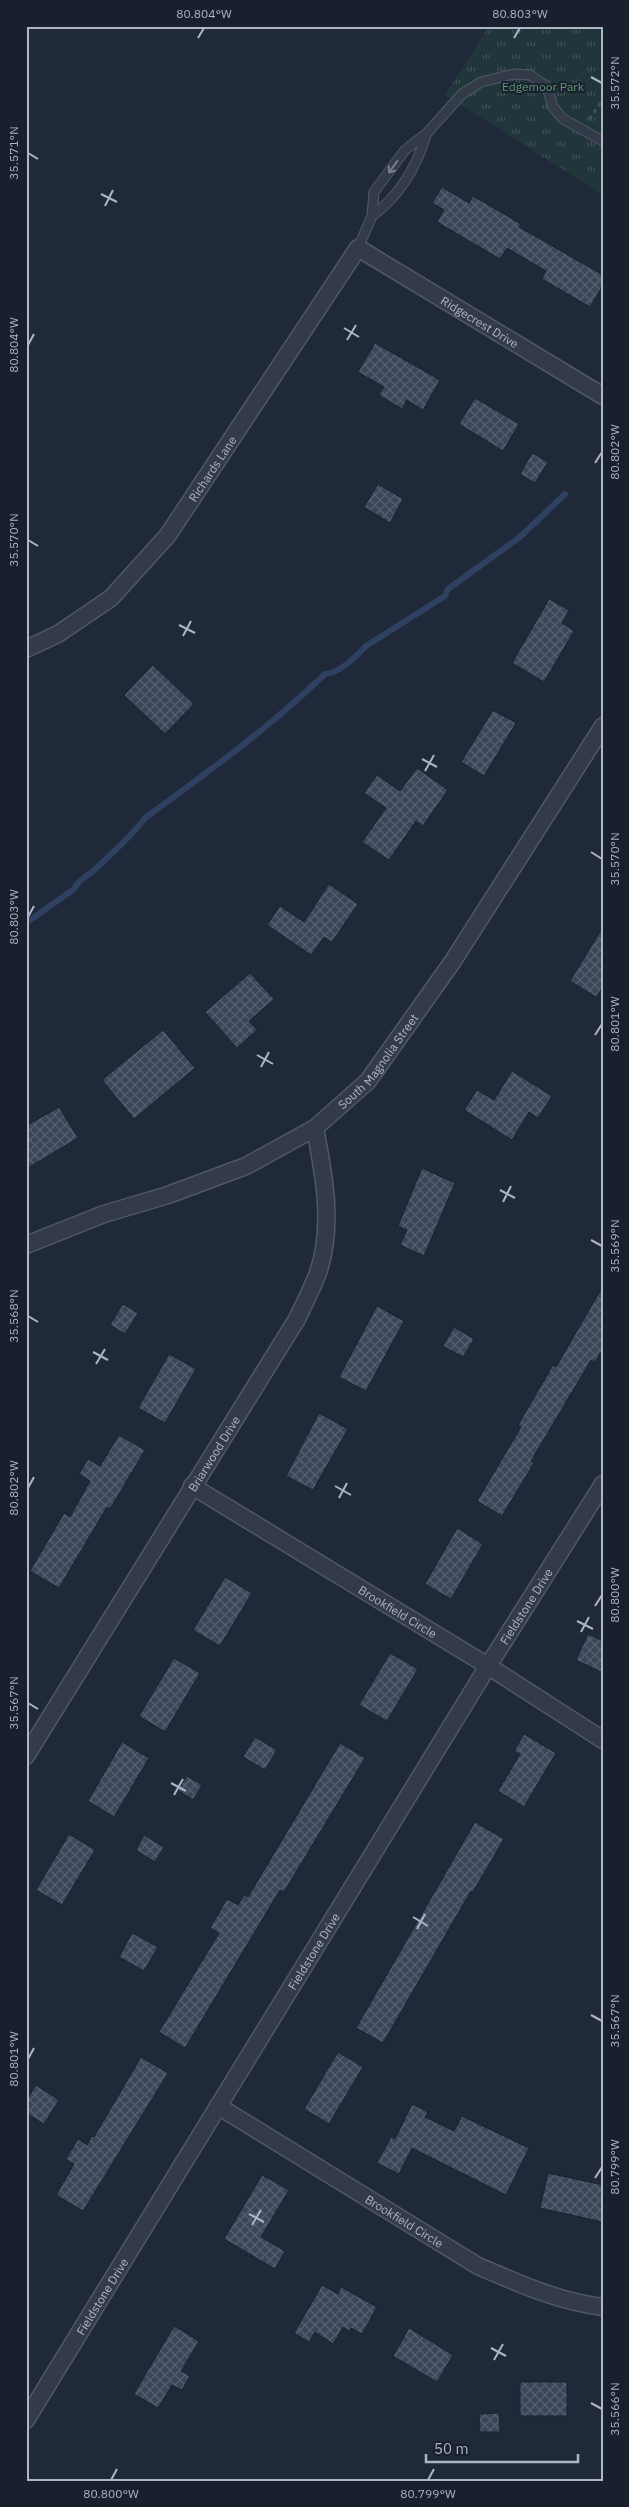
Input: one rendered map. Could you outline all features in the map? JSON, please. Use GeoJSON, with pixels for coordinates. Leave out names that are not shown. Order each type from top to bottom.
{"type":"FeatureCollection","features":[{"type":"Feature","properties":{"kind":"street","name":"Ridgecrest Drive"},"geometry":{"type":"LineString","coordinates":[[358,248],[603,396]]}},
{"type":"Feature","properties":{"kind":"street","name":"Richards Lane"},"geometry":{"type":"LineString","coordinates":[[26,649],[58,634],[111,598],[168,535],[358,248]]}},
{"type":"Feature","properties":{"kind":"street","name":"South Magnolia Street"},"geometry":{"type":"LineString","coordinates":[[26,1245],[104,1214],[168,1195],[246,1166],[315,1128],[368,1081],[394,1047],[453,961],[603,726]]}},
{"type":"Feature","properties":{"kind":"street","name":"Briarwood Drive"},"geometry":{"type":"LineString","coordinates":[[26,1756],[296,1319],[318,1272],[327,1222],[324,1171],[315,1128]]}},
{"type":"Feature","properties":{"kind":"street","name":"Fieldstone Drive"},"geometry":{"type":"LineString","coordinates":[[26,2420],[488,1666],[603,1484]]}},
{"type":"Feature","properties":{"kind":"street","name":"Brookfield Circle"},"geometry":{"type":"LineString","coordinates":[[192,1486],[488,1666],[603,1740]]}},
{"type":"Feature","properties":{"kind":"street","name":"Brookfield Circle"},"geometry":{"type":"LineString","coordinates":[[218,2106],[478,2266],[512,2281],[578,2304],[603,2307]]}},
{"type":"Feature","properties":{"kind":"lane"},"geometry":{"type":"LineString","coordinates":[[358,248],[372,216],[374,192],[405,150],[427,133],[462,94],[481,82],[514,74],[530,75],[547,87],[553,107],[563,119],[603,141]]}},
{"type":"Feature","properties":{"kind":"lane"},"geometry":{"type":"LineString","coordinates":[[372,216],[390,203],[418,162],[427,133]]}},
{"type":"Feature","properties":{"kind":"path"},"geometry":{"type":"LineString","coordinates":[[581,129],[603,100]]}},
{"type":"Feature","properties":{"kind":"green space","name":"Edgemoor Park"},"geometry":{"type":"Polygon","coordinates":[[[489,26],[603,26],[603,195],[445,95],[489,26]]]}},
{"type":"Feature","properties":{"kind":"building"},"geometry":{"type":"Polygon","coordinates":[[[442,187],[469,203],[473,196],[521,224],[519,227],[603,275],[603,285],[590,307],[542,279],[546,271],[507,248],[500,259],[437,222],[444,210],[432,203],[442,187]]]}},
{"type":"Feature","properties":{"kind":"building"},"geometry":{"type":"Polygon","coordinates":[[[375,343],[440,380],[423,410],[407,400],[402,409],[379,395],[384,387],[358,372],[375,343]]]}},
{"type":"Feature","properties":{"kind":"building"},"geometry":{"type":"Polygon","coordinates":[[[475,398],[519,424],[503,451],[459,424],[475,398]]]}},
{"type":"Feature","properties":{"kind":"building"},"geometry":{"type":"Polygon","coordinates":[[[532,453],[548,462],[535,483],[520,474],[532,453]]]}},
{"type":"Feature","properties":{"kind":"building"},"geometry":{"type":"Polygon","coordinates":[[[378,484],[403,499],[390,523],[364,507],[378,484]]]}},
{"type":"Feature","properties":{"kind":"building"},"geometry":{"type":"Polygon","coordinates":[[[549,599],[569,610],[562,623],[574,631],[544,682],[512,663],[549,599]]]}},
{"type":"Feature","properties":{"kind":"building"},"geometry":{"type":"Polygon","coordinates":[[[153,665],[194,704],[165,734],[124,695],[153,665]]]}},
{"type":"Feature","properties":{"kind":"building"},"geometry":{"type":"Polygon","coordinates":[[[493,710],[516,723],[484,776],[461,762],[493,710]]]}},
{"type":"Feature","properties":{"kind":"building"},"geometry":{"type":"Polygon","coordinates":[[[417,768],[448,790],[423,826],[416,821],[389,860],[362,842],[386,808],[364,793],[377,775],[400,791],[417,768]]]}},
{"type":"Feature","properties":{"kind":"building"},"geometry":{"type":"Polygon","coordinates":[[[329,884],[358,904],[332,942],[324,937],[311,955],[267,925],[280,906],[304,922],[329,884]]]}},
{"type":"Feature","properties":{"kind":"building"},"geometry":{"type":"Polygon","coordinates":[[[603,927],[603,987],[596,997],[570,981],[603,927]]]}},
{"type":"Feature","properties":{"kind":"building"},"geometry":{"type":"Polygon","coordinates":[[[250,973],[274,999],[249,1021],[257,1030],[237,1048],[205,1012],[250,973]]]}},
{"type":"Feature","properties":{"kind":"building"},"geometry":{"type":"Polygon","coordinates":[[[163,1030],[195,1068],[134,1119],[102,1080],[163,1030]]]}},
{"type":"Feature","properties":{"kind":"building"},"geometry":{"type":"Polygon","coordinates":[[[512,1071],[552,1096],[538,1118],[529,1112],[512,1140],[464,1110],[477,1090],[494,1100],[512,1071]]]}},
{"type":"Feature","properties":{"kind":"building"},"geometry":{"type":"Polygon","coordinates":[[[59,1107],[78,1138],[26,1169],[26,1126],[59,1107]]]}},
{"type":"Feature","properties":{"kind":"building"},"geometry":{"type":"Polygon","coordinates":[[[422,1168],[455,1183],[424,1256],[400,1245],[407,1230],[398,1226],[422,1168]]]}},
{"type":"Feature","properties":{"kind":"building"},"geometry":{"type":"Polygon","coordinates":[[[603,1286],[603,1349],[595,1362],[591,1360],[531,1461],[534,1463],[502,1516],[477,1501],[521,1427],[518,1425],[553,1365],[556,1367],[603,1286]]]}},
{"type":"Feature","properties":{"kind":"building"},"geometry":{"type":"Polygon","coordinates":[[[123,1304],[138,1313],[125,1334],[110,1325],[123,1304]]]}},
{"type":"Feature","properties":{"kind":"building"},"geometry":{"type":"Polygon","coordinates":[[[377,1306],[404,1321],[366,1391],[339,1377],[377,1306]]]}},
{"type":"Feature","properties":{"kind":"building"},"geometry":{"type":"Polygon","coordinates":[[[454,1327],[474,1339],[463,1357],[443,1346],[454,1327]]]}},
{"type":"Feature","properties":{"kind":"building"},"geometry":{"type":"Polygon","coordinates":[[[169,1354],[196,1369],[165,1423],[138,1408],[169,1354]]]}},
{"type":"Feature","properties":{"kind":"building"},"geometry":{"type":"Polygon","coordinates":[[[319,1413],[348,1429],[313,1490],[286,1476],[319,1413]]]}},
{"type":"Feature","properties":{"kind":"building"},"geometry":{"type":"Polygon","coordinates":[[[119,1435],[145,1450],[110,1509],[107,1507],[59,1588],[30,1571],[64,1513],[70,1517],[90,1481],[79,1474],[88,1459],[100,1466],[119,1435]]]}},
{"type":"Feature","properties":{"kind":"building"},"geometry":{"type":"Polygon","coordinates":[[[457,1528],[483,1544],[451,1599],[425,1584],[457,1528]]]}},
{"type":"Feature","properties":{"kind":"building"},"geometry":{"type":"Polygon","coordinates":[[[225,1577],[252,1593],[220,1646],[193,1630],[225,1577]]]}},
{"type":"Feature","properties":{"kind":"building"},"geometry":{"type":"Polygon","coordinates":[[[588,1634],[603,1641],[603,1673],[576,1660],[588,1634]]]}},
{"type":"Feature","properties":{"kind":"building"},"geometry":{"type":"Polygon","coordinates":[[[390,1653],[418,1669],[387,1721],[359,1705],[390,1653]]]}},
{"type":"Feature","properties":{"kind":"building"},"geometry":{"type":"Polygon","coordinates":[[[174,1658],[200,1673],[165,1732],[139,1716],[174,1658]]]}},
{"type":"Feature","properties":{"kind":"building"},"geometry":{"type":"Polygon","coordinates":[[[524,1734],[556,1753],[524,1807],[498,1791],[520,1754],[514,1751],[524,1734]]]}},
{"type":"Feature","properties":{"kind":"building"},"geometry":{"type":"Polygon","coordinates":[[[255,1737],[277,1750],[265,1770],[243,1757],[255,1737]]]}},
{"type":"Feature","properties":{"kind":"building"},"geometry":{"type":"Polygon","coordinates":[[[122,1742],[149,1758],[114,1817],[88,1801],[122,1742]]]}},
{"type":"Feature","properties":{"kind":"building"},"geometry":{"type":"Polygon","coordinates":[[[340,1743],[365,1758],[284,1892],[280,1890],[185,2048],[159,2032],[219,1933],[210,1928],[227,1899],[238,1905],[244,1895],[248,1897],[340,1743]]]}},
{"type":"Feature","properties":{"kind":"building"},"geometry":{"type":"Polygon","coordinates":[[[187,1776],[202,1785],[193,1800],[178,1790],[187,1776]]]}},
{"type":"Feature","properties":{"kind":"building"},"geometry":{"type":"Polygon","coordinates":[[[475,1822],[504,1839],[473,1892],[471,1891],[383,2043],[356,2028],[475,1822]]]}},
{"type":"Feature","properties":{"kind":"building"},"geometry":{"type":"Polygon","coordinates":[[[69,1834],[95,1850],[62,1905],[36,1890],[69,1834]]]}},
{"type":"Feature","properties":{"kind":"building"},"geometry":{"type":"Polygon","coordinates":[[[144,1835],[164,1847],[155,1862],[136,1850],[144,1835]]]}},
{"type":"Feature","properties":{"kind":"building"},"geometry":{"type":"Polygon","coordinates":[[[132,1933],[158,1947],[144,1971],[119,1957],[132,1933]]]}},
{"type":"Feature","properties":{"kind":"building"},"geometry":{"type":"Polygon","coordinates":[[[338,2052],[363,2067],[329,2124],[304,2109],[338,2052]]]}},
{"type":"Feature","properties":{"kind":"building"},"geometry":{"type":"Polygon","coordinates":[[[141,2057],[168,2073],[83,2211],[56,2195],[74,2164],[66,2159],[78,2139],[87,2145],[92,2136],[94,2137],[141,2057]]]}},
{"type":"Feature","properties":{"kind":"building"},"geometry":{"type":"Polygon","coordinates":[[[36,2085],[59,2100],[44,2124],[26,2113],[26,2101],[36,2085]]]}},
{"type":"Feature","properties":{"kind":"building"},"geometry":{"type":"Polygon","coordinates":[[[412,2104],[428,2112],[425,2117],[454,2131],[462,2116],[529,2148],[506,2195],[412,2148],[399,2174],[377,2163],[391,2137],[395,2139],[412,2104]]]}},
{"type":"Feature","properties":{"kind":"building"},"geometry":{"type":"Polygon","coordinates":[[[548,2173],[603,2185],[603,2222],[540,2208],[548,2173]]]}},
{"type":"Feature","properties":{"kind":"building"},"geometry":{"type":"Polygon","coordinates":[[[262,2175],[289,2190],[261,2237],[285,2251],[275,2269],[224,2239],[262,2175]]]}},
{"type":"Feature","properties":{"kind":"building"},"geometry":{"type":"Polygon","coordinates":[[[322,2285],[338,2294],[341,2287],[377,2307],[362,2334],[351,2328],[349,2331],[343,2327],[333,2344],[315,2332],[309,2342],[294,2333],[322,2285]]]}},
{"type":"Feature","properties":{"kind":"building"},"geometry":{"type":"Polygon","coordinates":[[[174,2326],[199,2341],[181,2371],[190,2376],[182,2390],[172,2385],[158,2408],[134,2394],[174,2326]]]}},
{"type":"Feature","properties":{"kind":"building"},"geometry":{"type":"Polygon","coordinates":[[[409,2328],[453,2355],[437,2382],[393,2356],[409,2328]]]}},
{"type":"Feature","properties":{"kind":"building"},"geometry":{"type":"Polygon","coordinates":[[[520,2382],[567,2382],[567,2416],[520,2416],[520,2382]]]}},
{"type":"Feature","properties":{"kind":"building"},"geometry":{"type":"Polygon","coordinates":[[[499,2413],[500,2432],[480,2432],[479,2414],[499,2413]]]}},
{"type":"Feature","properties":{"kind":"waterway"},"geometry":{"type":"LineString","coordinates":[[26,923],[74,889],[80,881],[127,839],[145,818],[260,731],[325,674],[342,668],[366,646],[445,596],[448,589],[520,537],[565,494]]}}]}
